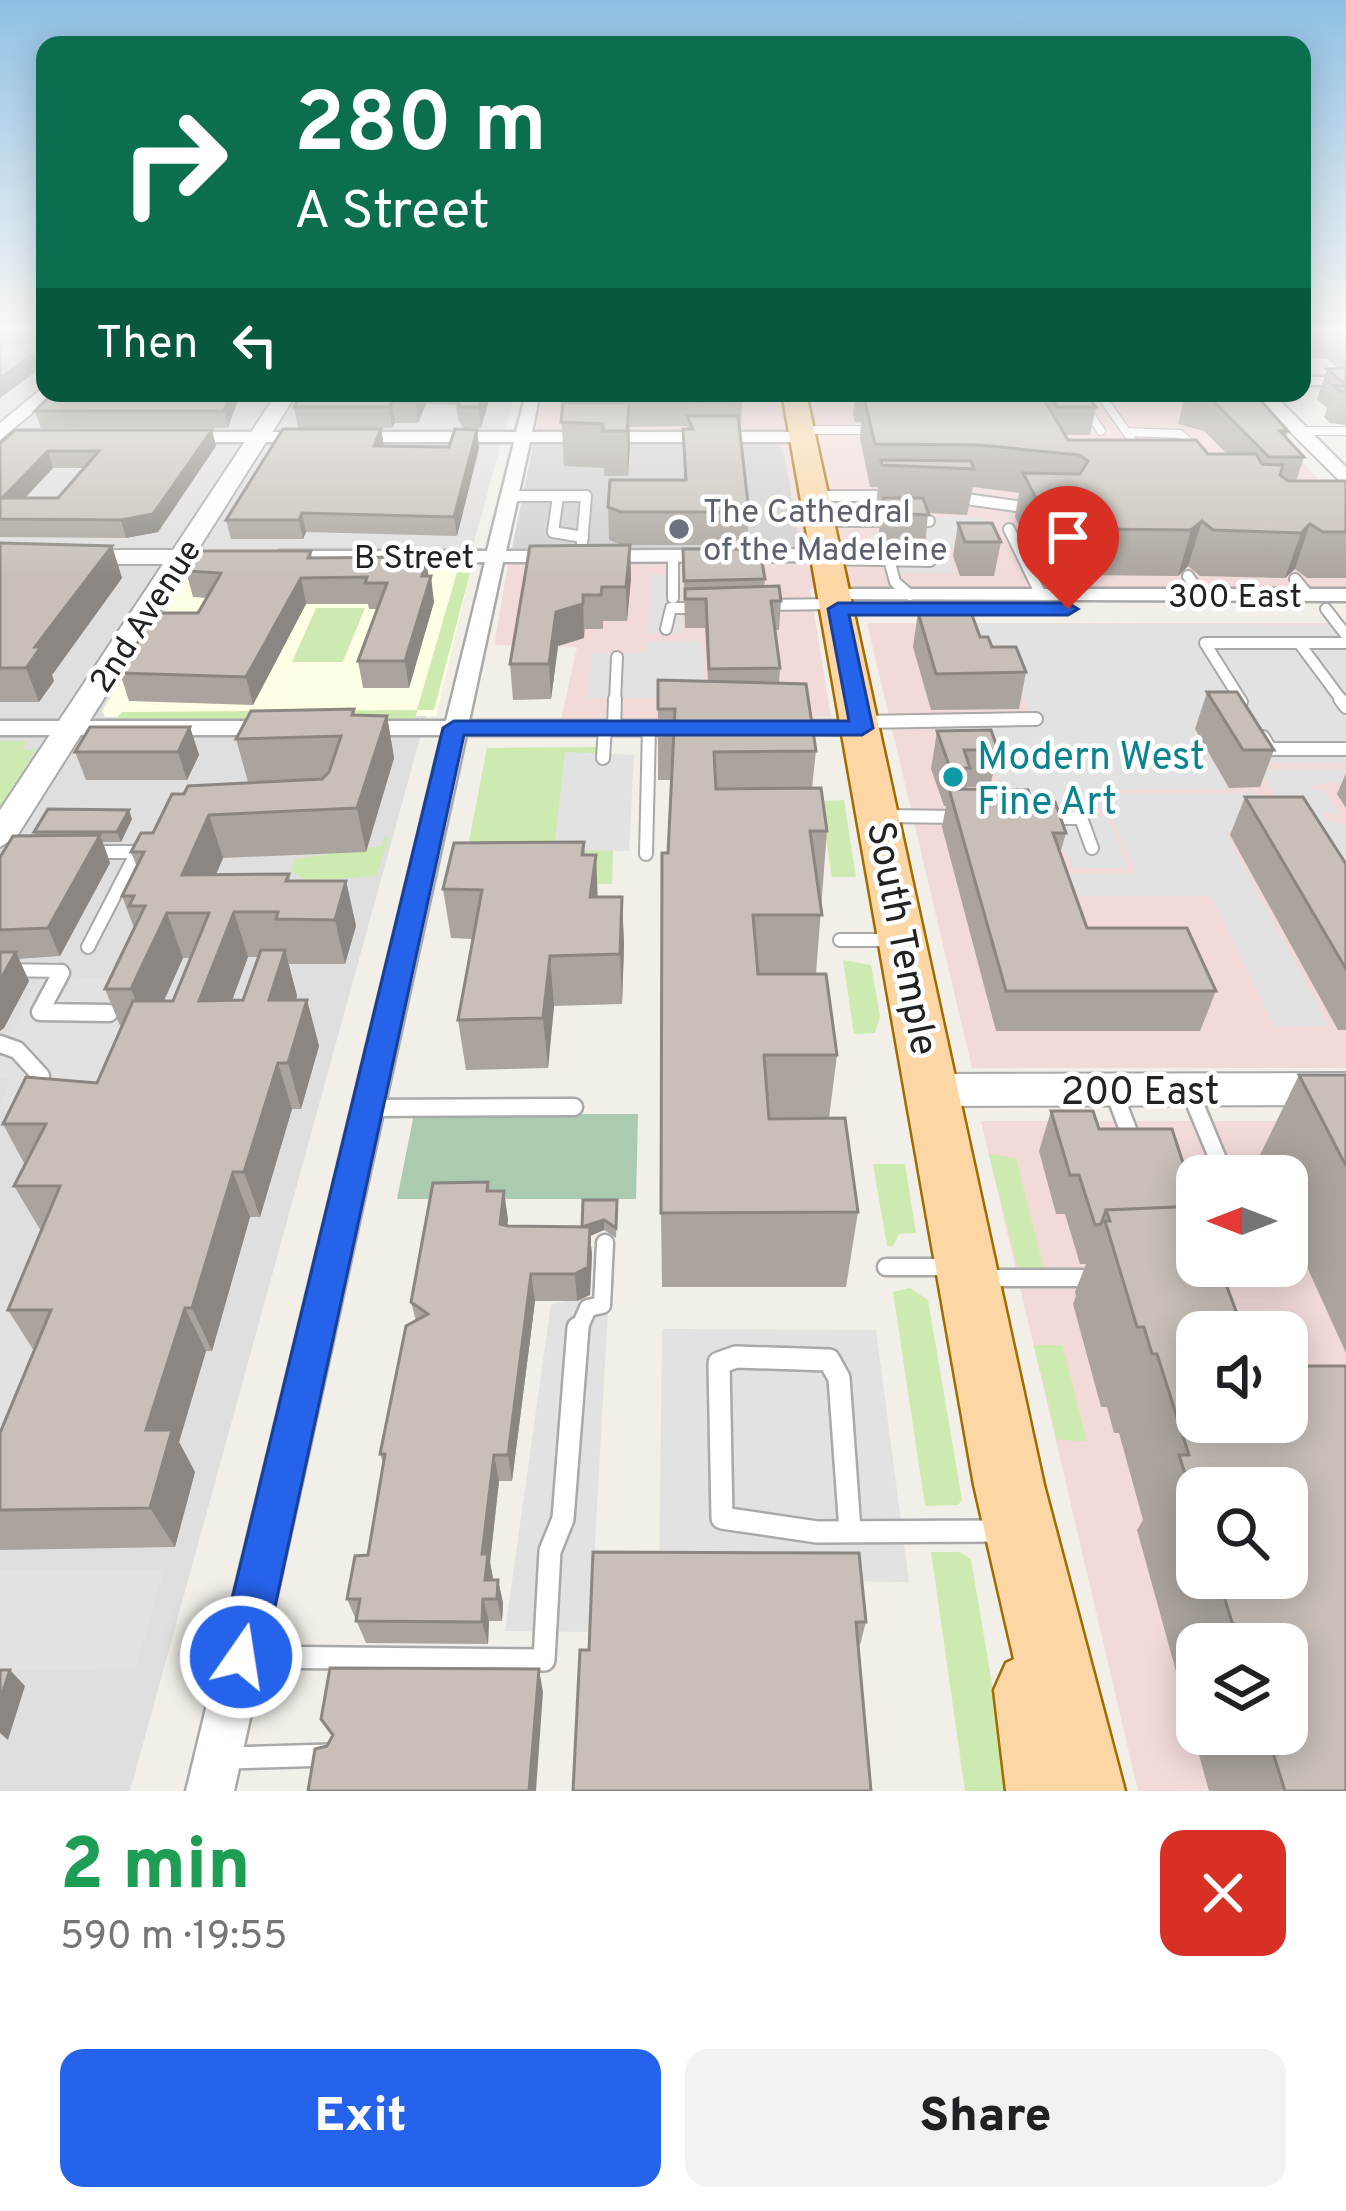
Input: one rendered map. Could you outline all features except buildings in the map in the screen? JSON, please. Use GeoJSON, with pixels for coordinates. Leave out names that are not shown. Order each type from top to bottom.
{"type":"FeatureCollection","features":[{"type":"Feature","properties":{"kind":"main road","name":"South Temple"},"geometry":{"type":"LineString","coordinates":[[798,414],[968,1273],[1010,1508],[1047,1791]]}},
{"type":"Feature","properties":{"kind":"main road","name":"South Temple"},"geometry":{"type":"LineString","coordinates":[[1010,1508],[1084,1791]]}},
{"type":"Feature","properties":{"kind":"street"},"geometry":{"type":"LineString","coordinates":[[0,435],[22,414]]}},
{"type":"Feature","properties":{"kind":"street","name":"2nd Avenue"},"geometry":{"type":"LineString","coordinates":[[1,847],[71,728],[196,557],[274,414]]}},
{"type":"Feature","properties":{"kind":"street"},"geometry":{"type":"LineString","coordinates":[[214,1774],[528,414]]}},
{"type":"Feature","properties":{"kind":"street"},"geometry":{"type":"LineString","coordinates":[[1282,414],[1335,456],[1346,480]]}},
{"type":"Feature","properties":{"kind":"street"},"geometry":{"type":"LineString","coordinates":[[167,437],[802,434]]}},
{"type":"Feature","properties":{"kind":"street"},"geometry":{"type":"LineString","coordinates":[[0,435],[27,437]]}},
{"type":"Feature","properties":{"kind":"street","name":"B Street"},"geometry":{"type":"LineString","coordinates":[[253,557],[494,556],[582,546],[673,555],[828,557]]}},
{"type":"Feature","properties":{"kind":"street"},"geometry":{"type":"LineString","coordinates":[[0,557],[196,557]]}},
{"type":"Feature","properties":{"kind":"street","name":"300 East"},"geometry":{"type":"LineString","coordinates":[[837,603],[910,596],[1319,598]]}},
{"type":"Feature","properties":{"kind":"street","name":"300 East"},"geometry":{"type":"LineString","coordinates":[[837,603],[1346,596]]}},
{"type":"Feature","properties":{"kind":"street"},"geometry":{"type":"LineString","coordinates":[[754,728],[861,725]]}},
{"type":"Feature","properties":{"kind":"street"},"geometry":{"type":"LineString","coordinates":[[0,728],[293,728]]}},
{"type":"Feature","properties":{"kind":"street"},"geometry":{"type":"LineString","coordinates":[[340,728],[712,728]]}},
{"type":"Feature","properties":{"kind":"street","name":"200 East"},"geometry":{"type":"LineString","coordinates":[[934,1090],[1093,1096],[1346,1089]]}},
{"type":"Feature","properties":{"kind":"lane"},"geometry":{"type":"LineString","coordinates":[[1090,414],[1101,431]]}},
{"type":"Feature","properties":{"kind":"lane"},"geometry":{"type":"LineString","coordinates":[[1114,414],[1137,447]]}},
{"type":"Feature","properties":{"kind":"lane"},"geometry":{"type":"LineString","coordinates":[[802,434],[896,430]]}},
{"type":"Feature","properties":{"kind":"lane"},"geometry":{"type":"LineString","coordinates":[[1298,430],[1346,431]]}},
{"type":"Feature","properties":{"kind":"lane"},"geometry":{"type":"LineString","coordinates":[[1127,432],[1169,431],[1189,437],[1207,460],[1200,464]]}},
{"type":"Feature","properties":{"kind":"lane"},"geometry":{"type":"LineString","coordinates":[[1121,447],[1196,447]]}},
{"type":"Feature","properties":{"kind":"lane"},"geometry":{"type":"LineString","coordinates":[[508,496],[558,496],[586,496],[582,546],[553,532],[558,496]]}},
{"type":"Feature","properties":{"kind":"lane"},"geometry":{"type":"LineString","coordinates":[[818,508],[901,496]]}},
{"type":"Feature","properties":{"kind":"lane"},"geometry":{"type":"LineString","coordinates":[[948,497],[978,498],[1006,508],[1052,508]]}},
{"type":"Feature","properties":{"kind":"lane"},"geometry":{"type":"LineString","coordinates":[[818,508],[928,521]]}},
{"type":"Feature","properties":{"kind":"lane"},"geometry":{"type":"LineString","coordinates":[[1010,529],[1041,596]]}},
{"type":"Feature","properties":{"kind":"lane"},"geometry":{"type":"LineString","coordinates":[[673,555],[674,598]]}},
{"type":"Feature","properties":{"kind":"lane"},"geometry":{"type":"LineString","coordinates":[[828,557],[931,561]]}},
{"type":"Feature","properties":{"kind":"lane"},"geometry":{"type":"LineString","coordinates":[[889,559],[895,582],[910,596]]}},
{"type":"Feature","properties":{"kind":"lane"},"geometry":{"type":"LineString","coordinates":[[1068,575],[1079,596]]}},
{"type":"Feature","properties":{"kind":"lane"},"geometry":{"type":"LineString","coordinates":[[1188,576],[1202,596]]}},
{"type":"Feature","properties":{"kind":"lane"},"geometry":{"type":"LineString","coordinates":[[1249,714],[1205,643],[1346,639],[1319,598]]}},
{"type":"Feature","properties":{"kind":"lane"},"geometry":{"type":"LineString","coordinates":[[747,605],[837,603]]}},
{"type":"Feature","properties":{"kind":"lane"},"geometry":{"type":"LineString","coordinates":[[666,629],[671,608],[717,608]]}},
{"type":"Feature","properties":{"kind":"lane"},"geometry":{"type":"LineString","coordinates":[[1299,643],[1341,694],[1346,707]]}},
{"type":"Feature","properties":{"kind":"lane"},"geometry":{"type":"LineString","coordinates":[[603,758],[617,657]]}},
{"type":"Feature","properties":{"kind":"lane"},"geometry":{"type":"LineString","coordinates":[[861,725],[1036,719]]}},
{"type":"Feature","properties":{"kind":"lane"},"geometry":{"type":"LineString","coordinates":[[646,854],[649,728]]}},
{"type":"Feature","properties":{"kind":"lane"},"geometry":{"type":"LineString","coordinates":[[1259,731],[1270,749],[1346,749]]}},
{"type":"Feature","properties":{"kind":"lane"},"geometry":{"type":"LineString","coordinates":[[880,816],[975,817]]}},
{"type":"Feature","properties":{"kind":"lane"},"geometry":{"type":"LineString","coordinates":[[1039,818],[1081,818],[1092,848]]}},
{"type":"Feature","properties":{"kind":"lane"},"geometry":{"type":"LineString","coordinates":[[69,852],[136,852],[88,947]]}},
{"type":"Feature","properties":{"kind":"lane"},"geometry":{"type":"LineString","coordinates":[[840,940],[905,940]]}},
{"type":"Feature","properties":{"kind":"lane"},"geometry":{"type":"LineString","coordinates":[[0,970],[62,971],[40,1012],[109,1013]]}},
{"type":"Feature","properties":{"kind":"lane"},"geometry":{"type":"LineString","coordinates":[[0,1044],[17,1050],[41,1076]]}},
{"type":"Feature","properties":{"kind":"lane"},"geometry":{"type":"LineString","coordinates":[[1189,1090],[1216,1155]]}},
{"type":"Feature","properties":{"kind":"lane"},"geometry":{"type":"LineString","coordinates":[[1093,1096],[1135,1156]]}},
{"type":"Feature","properties":{"kind":"lane"},"geometry":{"type":"LineString","coordinates":[[368,1108],[574,1107]]}},
{"type":"Feature","properties":{"kind":"lane"},"geometry":{"type":"LineString","coordinates":[[241,1657],[544,1660],[550,1551],[563,1519],[579,1319],[588,1308],[602,1305],[605,1243]]}},
{"type":"Feature","properties":{"kind":"lane"},"geometry":{"type":"LineString","coordinates":[[886,1267],[1097,1277]]}},
{"type":"Feature","properties":{"kind":"lane"},"geometry":{"type":"LineString","coordinates":[[850,1529],[839,1378],[829,1360],[736,1357],[719,1363],[722,1518],[743,1527],[850,1529],[1010,1508]]}},
{"type":"Feature","properties":{"kind":"lane"},"geometry":{"type":"LineString","coordinates":[[214,1774],[330,1755]]}},
{"type":"Feature","properties":{"kind":"shaded area"},"geometry":{"type":"Polygon","coordinates":[[[0,414],[509,414],[130,1791],[0,1791],[0,414]]]}},
{"type":"Feature","properties":{"kind":"shaded area"},"geometry":{"type":"Polygon","coordinates":[[[540,414],[1257,414],[1346,509],[1346,591],[810,589],[831,717],[561,720],[577,647],[494,645],[511,548],[518,551],[768,442],[533,444],[540,414]]]}},
{"type":"Feature","properties":{"kind":"shaded area"},"geometry":{"type":"Polygon","coordinates":[[[768,442],[783,448],[800,543],[785,551],[512,548],[533,444],[768,442]]]}},
{"type":"Feature","properties":{"kind":"shaded area"},"geometry":{"type":"Polygon","coordinates":[[[921,517],[985,518],[997,547],[947,547],[954,573],[898,573],[874,566],[870,548],[930,547],[921,517]]]}},
{"type":"Feature","properties":{"kind":"shaded area"},"geometry":{"type":"Polygon","coordinates":[[[208,564],[458,564],[471,569],[436,716],[105,717],[102,711],[190,570],[208,564]]]}},
{"type":"Feature","properties":{"kind":"shaded area"},"geometry":{"type":"Polygon","coordinates":[[[649,575],[681,575],[682,633],[648,633],[649,575]]]}},
{"type":"Feature","properties":{"kind":"shaded area"},"geometry":{"type":"Polygon","coordinates":[[[867,623],[1346,623],[1346,1068],[972,1068],[867,623]]]}},
{"type":"Feature","properties":{"kind":"shaded area"},"geometry":{"type":"Polygon","coordinates":[[[957,623],[1346,625],[1346,763],[1244,763],[1196,730],[1228,789],[1101,790],[1094,778],[1101,793],[1257,793],[1279,831],[1225,832],[1329,1026],[1275,1027],[1211,896],[1051,896],[1044,874],[1136,873],[1109,810],[958,810],[952,789],[1000,789],[994,767],[1090,766],[948,765],[938,726],[1034,726],[1018,681],[957,623]]]}},
{"type":"Feature","properties":{"kind":"shaded area"},"geometry":{"type":"Polygon","coordinates":[[[646,641],[702,641],[705,698],[588,698],[592,653],[645,653],[646,641]]]}},
{"type":"Feature","properties":{"kind":"shaded area"},"geometry":{"type":"Polygon","coordinates":[[[565,752],[634,755],[629,851],[554,850],[565,752]]]}},
{"type":"Feature","properties":{"kind":"shaded area"},"geometry":{"type":"Polygon","coordinates":[[[1261,769],[1346,769],[1346,792],[1334,782],[1306,787],[1324,791],[1339,813],[1324,813],[1326,821],[1346,824],[1346,926],[1261,769]]]}},
{"type":"Feature","properties":{"kind":"shaded area"},"geometry":{"type":"Polygon","coordinates":[[[1016,816],[1107,816],[1129,868],[1073,868],[1066,850],[1053,850],[1016,816]]]}},
{"type":"Feature","properties":{"kind":"shaded area"},"geometry":{"type":"Polygon","coordinates":[[[42,976],[157,980],[94,1114],[0,1110],[9,1078],[0,1077],[0,1049],[42,976]]]}},
{"type":"Feature","properties":{"kind":"shaded area"},"geometry":{"type":"Polygon","coordinates":[[[414,1114],[638,1114],[636,1199],[397,1199],[414,1114]]]}},
{"type":"Feature","properties":{"kind":"shaded area"},"geometry":{"type":"Polygon","coordinates":[[[981,1121],[1346,1121],[1346,1791],[1138,1791],[981,1121]]]}},
{"type":"Feature","properties":{"kind":"shaded area"},"geometry":{"type":"Polygon","coordinates":[[[40,1231],[86,1231],[0,1470],[0,1299],[10,1299],[40,1231]]]}},
{"type":"Feature","properties":{"kind":"shaded area"},"geometry":{"type":"Polygon","coordinates":[[[609,1293],[590,1632],[505,1631],[551,1304],[609,1293]]]}},
{"type":"Feature","properties":{"kind":"shaded area"},"geometry":{"type":"Polygon","coordinates":[[[662,1329],[876,1330],[909,1582],[659,1579],[662,1329]]]}},
{"type":"Feature","properties":{"kind":"shaded area"},"geometry":{"type":"Polygon","coordinates":[[[0,1570],[164,1570],[135,1671],[0,1670],[0,1570]]]}},
{"type":"Feature","properties":{"kind":"green space"},"geometry":{"type":"Polygon","coordinates":[[[457,572],[470,573],[434,710],[418,710],[414,720],[115,720],[122,712],[417,710],[457,572]]]}},
{"type":"Feature","properties":{"kind":"green space"},"geometry":{"type":"Polygon","coordinates":[[[316,608],[365,608],[343,662],[292,662],[316,608]]]}},
{"type":"Feature","properties":{"kind":"green space"},"geometry":{"type":"Polygon","coordinates":[[[0,741],[29,742],[22,746],[26,751],[37,748],[0,807],[0,741]]]}},
{"type":"Feature","properties":{"kind":"green space"},"geometry":{"type":"Polygon","coordinates":[[[598,747],[555,850],[613,850],[612,884],[461,882],[487,748],[598,747]]]}},
{"type":"Feature","properties":{"kind":"green space"},"geometry":{"type":"Polygon","coordinates":[[[844,800],[856,877],[832,877],[820,801],[844,800]]]}},
{"type":"Feature","properties":{"kind":"green space"},"geometry":{"type":"Polygon","coordinates":[[[384,836],[389,838],[376,876],[306,881],[292,871],[295,859],[382,846],[384,836]]]}},
{"type":"Feature","properties":{"kind":"green space"},"geometry":{"type":"Polygon","coordinates":[[[843,960],[871,965],[880,1016],[875,1033],[854,1034],[843,960]]]}},
{"type":"Feature","properties":{"kind":"green space"},"geometry":{"type":"Polygon","coordinates":[[[989,1154],[1016,1158],[1045,1273],[1019,1273],[989,1154]]]}},
{"type":"Feature","properties":{"kind":"green space"},"geometry":{"type":"Polygon","coordinates":[[[873,1164],[905,1164],[916,1233],[899,1234],[893,1246],[887,1246],[873,1164]]]}},
{"type":"Feature","properties":{"kind":"green space"},"geometry":{"type":"Polygon","coordinates":[[[910,1288],[928,1300],[962,1500],[958,1505],[925,1506],[893,1292],[910,1288]]]}},
{"type":"Feature","properties":{"kind":"green space"},"geometry":{"type":"Polygon","coordinates":[[[1034,1345],[1062,1345],[1087,1441],[1057,1440],[1034,1345]]]}},
{"type":"Feature","properties":{"kind":"green space"},"geometry":{"type":"Polygon","coordinates":[[[931,1552],[959,1552],[971,1559],[1010,1791],[965,1791],[931,1552]]]}},
{"type":"Feature","properties":{"kind":"place","name":"The Cathedral of the Madeleine"},"geometry":{"type":"Point","coordinates":[679,529]}},
{"type":"Feature","properties":{"kind":"place","name":"Modern West Fine Art"},"geometry":{"type":"Point","coordinates":[953,777]}},
{"type":"Feature","properties":{"kind":"route"},"geometry":{"type":"LineString","coordinates":[[241,1657],[454,728],[862,728],[838,609],[1068,609]]}}]}
